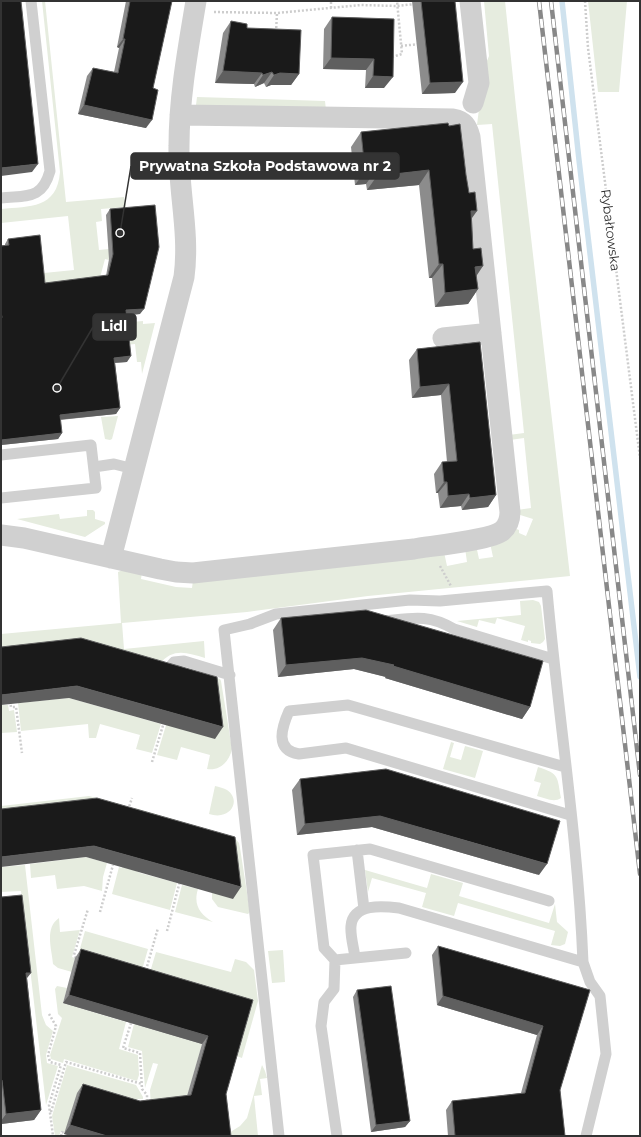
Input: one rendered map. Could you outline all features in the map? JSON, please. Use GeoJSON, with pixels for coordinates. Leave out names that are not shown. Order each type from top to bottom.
{"type":"FeatureCollection","features":[{"type":"Feature","properties":{"kind":"street"},"geometry":{"type":"LineString","coordinates":[[111,558],[184,276],[186,251],[179,148],[180,115],[196,1]]}},
{"type":"Feature","properties":{"kind":"street"},"geometry":{"type":"LineString","coordinates":[[470,1],[479,83],[473,103]]}},
{"type":"Feature","properties":{"kind":"street"},"geometry":{"type":"LineString","coordinates":[[1,535],[24,538],[176,572],[193,573],[414,549],[490,536],[499,533],[506,527],[509,521],[510,512],[470,137],[464,123],[453,119],[180,115]]}},
{"type":"Feature","properties":{"kind":"street"},"geometry":{"type":"LineString","coordinates":[[443,338],[491,333]]}},
{"type":"Feature","properties":{"kind":"lane"},"geometry":{"type":"LineString","coordinates":[[1,198],[31,195],[39,192],[45,187],[50,171],[31,1]]}},
{"type":"Feature","properties":{"kind":"lane"},"geometry":{"type":"LineString","coordinates":[[1,455],[91,444],[96,488],[1,498]]}},
{"type":"Feature","properties":{"kind":"lane"},"geometry":{"type":"LineString","coordinates":[[94,466],[114,464],[134,469]]}},
{"type":"Feature","properties":{"kind":"lane"},"geometry":{"type":"LineString","coordinates":[[279,1136],[224,630],[250,624],[276,614],[410,600],[440,601],[547,591],[553,659],[581,909],[582,962],[590,982],[600,996],[606,1054],[586,1136]]}},
{"type":"Feature","properties":{"kind":"lane"},"geometry":{"type":"LineString","coordinates":[[384,621],[419,617],[432,619],[454,629],[553,659]]}},
{"type":"Feature","properties":{"kind":"lane"},"geometry":{"type":"LineString","coordinates":[[168,669],[174,662],[184,661],[230,675]]}},
{"type":"Feature","properties":{"kind":"lane"},"geometry":{"type":"LineString","coordinates":[[565,767],[348,705],[289,711],[282,732],[282,740],[284,744],[294,753],[299,754],[346,748],[570,815]]}},
{"type":"Feature","properties":{"kind":"lane"},"geometry":{"type":"LineString","coordinates":[[337,1136],[321,1026],[324,1002],[334,989],[335,960],[324,948],[313,855],[370,849],[549,901]]}},
{"type":"Feature","properties":{"kind":"lane"},"geometry":{"type":"LineString","coordinates":[[357,850],[364,909]]}},
{"type":"Feature","properties":{"kind":"lane"},"geometry":{"type":"LineString","coordinates":[[355,958],[351,925],[354,918],[364,909],[386,906],[399,908],[582,962]]}},
{"type":"Feature","properties":{"kind":"lane"},"geometry":{"type":"LineString","coordinates":[[335,960],[406,953]]}},
{"type":"Feature","properties":{"kind":"path"},"geometry":{"type":"LineString","coordinates":[[331,8],[332,1]]}},
{"type":"Feature","properties":{"kind":"path"},"geometry":{"type":"LineString","coordinates":[[389,58],[402,54],[397,1]]}},
{"type":"Feature","properties":{"kind":"path","name":"Rybałtowska"},"geometry":{"type":"LineString","coordinates":[[585,1],[588,48],[640,458]]}},
{"type":"Feature","properties":{"kind":"path"},"geometry":{"type":"LineString","coordinates":[[214,12],[277,13],[361,5],[397,6],[419,4]]}},
{"type":"Feature","properties":{"kind":"path"},"geometry":{"type":"LineString","coordinates":[[276,36],[277,13]]}},
{"type":"Feature","properties":{"kind":"path"},"geometry":{"type":"LineString","coordinates":[[401,46],[419,44]]}},
{"type":"Feature","properties":{"kind":"path"},"geometry":{"type":"LineString","coordinates":[[437,560],[451,586]]}},
{"type":"Feature","properties":{"kind":"path"},"geometry":{"type":"LineString","coordinates":[[10,699],[11,707],[16,707],[22,753]]}},
{"type":"Feature","properties":{"kind":"path"},"geometry":{"type":"LineString","coordinates":[[152,762],[164,719]]}},
{"type":"Feature","properties":{"kind":"path"},"geometry":{"type":"LineString","coordinates":[[128,813],[132,798]]}},
{"type":"Feature","properties":{"kind":"path"},"geometry":{"type":"LineString","coordinates":[[100,912],[114,865]]}},
{"type":"Feature","properties":{"kind":"path"},"geometry":{"type":"LineString","coordinates":[[167,931],[181,879]]}},
{"type":"Feature","properties":{"kind":"path"},"geometry":{"type":"LineString","coordinates":[[76,958],[74,955],[88,909]]}},
{"type":"Feature","properties":{"kind":"path"},"geometry":{"type":"LineString","coordinates":[[146,971],[158,928]]}},
{"type":"Feature","properties":{"kind":"path"},"geometry":{"type":"LineString","coordinates":[[49,1014],[56,1026],[48,1055],[50,1062],[61,1065],[49,1104],[53,1136]]}},
{"type":"Feature","properties":{"kind":"path"},"geometry":{"type":"LineString","coordinates":[[131,1023],[123,1048],[140,1053],[142,1089],[146,1096],[148,1108]]}},
{"type":"Feature","properties":{"kind":"path"},"geometry":{"type":"LineString","coordinates":[[50,1114],[66,1062],[142,1084]]}},
{"type":"Feature","properties":{"kind":"path"},"geometry":{"type":"LineString","coordinates":[[61,1136],[62,1132],[64,1133]]}},
{"type":"Feature","properties":{"kind":"shaded area"},"geometry":{"type":"Polygon","coordinates":[[[42,1],[45,1],[66,202],[124,197],[126,207],[101,209],[102,221],[96,222],[99,250],[109,249],[109,260],[105,259],[87,326],[143,321],[143,324],[155,323],[142,374],[141,362],[137,362],[135,344],[125,345],[50,327],[44,273],[74,270],[68,216],[1,223],[1,209],[32,206],[40,203],[48,199],[54,193],[58,184],[60,172],[42,1]]]}},
{"type":"Feature","properties":{"kind":"shaded area"},"geometry":{"type":"Polygon","coordinates":[[[484,1],[505,1],[570,576],[368,596],[247,612],[122,623],[124,649],[204,641],[205,658],[192,654],[180,653],[164,659],[159,665],[1,658],[1,634],[121,623],[118,572],[125,569],[142,572],[141,579],[176,587],[192,588],[193,580],[444,552],[447,566],[467,562],[465,548],[476,545],[479,559],[493,557],[490,543],[514,528],[519,530],[519,533],[526,536],[533,519],[517,514],[517,510],[531,508],[524,438],[510,440],[509,435],[524,433],[492,124],[477,125],[484,68],[489,56],[484,1]]]}},
{"type":"Feature","properties":{"kind":"shaded area"},"geometry":{"type":"Polygon","coordinates":[[[588,1],[627,1],[619,92],[598,92],[588,1]]]}},
{"type":"Feature","properties":{"kind":"shaded area"},"geometry":{"type":"Polygon","coordinates":[[[197,97],[325,101],[326,110],[198,106],[196,105],[197,97]]]}},
{"type":"Feature","properties":{"kind":"shaded area"},"geometry":{"type":"Polygon","coordinates":[[[118,416],[112,439],[105,439],[101,417],[118,416]]]}},
{"type":"Feature","properties":{"kind":"shaded area"},"geometry":{"type":"Polygon","coordinates":[[[87,510],[93,510],[95,512],[95,519],[105,522],[105,524],[85,537],[17,519],[59,514],[60,519],[87,516],[87,510]]]}},
{"type":"Feature","properties":{"kind":"shaded area"},"geometry":{"type":"Polygon","coordinates":[[[533,600],[539,602],[541,606],[545,639],[540,644],[531,643],[531,641],[528,640],[528,642],[521,640],[525,626],[497,618],[495,624],[479,620],[477,627],[457,621],[521,615],[520,601],[533,600]]]}},
{"type":"Feature","properties":{"kind":"shaded area"},"geometry":{"type":"Polygon","coordinates":[[[183,669],[220,679],[221,681],[232,749],[226,762],[216,769],[207,769],[210,755],[181,747],[177,760],[157,755],[183,669]]]}},
{"type":"Feature","properties":{"kind":"shaded area"},"geometry":{"type":"Polygon","coordinates":[[[69,698],[161,724],[152,753],[136,749],[140,735],[100,724],[96,738],[89,738],[88,724],[21,731],[18,703],[69,698]]]}},
{"type":"Feature","properties":{"kind":"shaded area"},"geometry":{"type":"Polygon","coordinates":[[[1,705],[8,705],[9,711],[14,710],[17,732],[1,733],[1,705]]]}},
{"type":"Feature","properties":{"kind":"shaded area"},"geometry":{"type":"Polygon","coordinates":[[[451,742],[454,743],[450,757],[461,760],[465,746],[483,751],[475,778],[443,769],[451,742]]]}},
{"type":"Feature","properties":{"kind":"shaded area"},"geometry":{"type":"Polygon","coordinates":[[[538,767],[554,774],[558,781],[561,798],[552,800],[537,796],[541,783],[534,781],[538,767]]]}},
{"type":"Feature","properties":{"kind":"shaded area"},"geometry":{"type":"Polygon","coordinates":[[[215,786],[227,790],[233,797],[234,801],[232,808],[225,814],[209,814],[215,786]]]}},
{"type":"Feature","properties":{"kind":"shaded area"},"geometry":{"type":"Polygon","coordinates":[[[89,796],[123,805],[119,818],[1,820],[1,806],[89,796]]]}},
{"type":"Feature","properties":{"kind":"shaded area"},"geometry":{"type":"Polygon","coordinates":[[[135,808],[234,837],[239,843],[250,912],[248,914],[218,907],[212,899],[212,893],[132,822],[135,808]]]}},
{"type":"Feature","properties":{"kind":"shaded area"},"geometry":{"type":"Polygon","coordinates":[[[86,857],[107,863],[103,877],[102,891],[84,886],[57,889],[55,875],[31,878],[30,864],[86,857]]]}},
{"type":"Feature","properties":{"kind":"shaded area"},"geometry":{"type":"Polygon","coordinates":[[[123,864],[140,873],[177,883],[170,910],[112,894],[119,867],[122,868],[123,864]]]}},
{"type":"Feature","properties":{"kind":"shaded area"},"geometry":{"type":"Polygon","coordinates":[[[25,865],[42,1015],[46,1025],[53,1031],[46,1055],[47,1063],[58,1066],[46,1105],[21,891],[1,892],[1,867],[25,865]]]}},
{"type":"Feature","properties":{"kind":"shaded area"},"geometry":{"type":"Polygon","coordinates":[[[365,870],[427,888],[431,874],[463,883],[459,896],[549,923],[555,904],[557,922],[568,932],[565,944],[560,946],[551,945],[555,931],[458,903],[454,916],[422,907],[426,893],[372,878],[368,892],[365,870]]]}},
{"type":"Feature","properties":{"kind":"shaded area"},"geometry":{"type":"Polygon","coordinates":[[[182,885],[198,889],[196,900],[197,904],[204,916],[213,922],[175,912],[182,885]]]}},
{"type":"Feature","properties":{"kind":"shaded area"},"geometry":{"type":"Polygon","coordinates":[[[59,918],[60,932],[80,930],[72,957],[75,958],[72,972],[58,968],[53,964],[50,933],[54,922],[59,918]]]}},
{"type":"Feature","properties":{"kind":"shaded area"},"geometry":{"type":"Polygon","coordinates":[[[85,931],[148,949],[140,977],[77,959],[85,931]]]}},
{"type":"Feature","properties":{"kind":"shaded area"},"geometry":{"type":"Polygon","coordinates":[[[283,950],[285,982],[272,983],[268,951],[283,950]]]}},
{"type":"Feature","properties":{"kind":"shaded area"},"geometry":{"type":"Polygon","coordinates":[[[156,952],[231,972],[235,959],[246,962],[254,970],[258,1001],[242,1058],[234,1055],[148,979],[156,952]]]}},
{"type":"Feature","properties":{"kind":"shaded area"},"geometry":{"type":"Polygon","coordinates":[[[57,986],[67,988],[63,1003],[126,1022],[119,1049],[138,1055],[139,1075],[137,1081],[64,1059],[63,1063],[51,1059],[50,1055],[62,1018],[58,1014],[55,989],[57,986]]]}},
{"type":"Feature","properties":{"kind":"shaded area"},"geometry":{"type":"Polygon","coordinates":[[[134,1024],[202,1044],[185,1104],[151,1107],[150,1090],[158,1064],[153,1063],[145,1088],[142,1051],[128,1047],[134,1024]]]}},
{"type":"Feature","properties":{"kind":"shaded area"},"geometry":{"type":"Polygon","coordinates":[[[67,1065],[136,1085],[143,1097],[143,1099],[137,1099],[139,1109],[64,1132],[61,1131],[59,1136],[55,1136],[52,1116],[67,1065]]]}},
{"type":"Feature","properties":{"kind":"shaded area"},"geometry":{"type":"Polygon","coordinates":[[[262,1065],[267,1078],[260,1079],[262,1095],[254,1096],[258,1136],[224,1136],[240,1126],[247,1118],[262,1065]]]}},
{"type":"Feature","properties":{"kind":"building"},"geometry":{"type":"Polygon","coordinates":[[[1,1],[21,1],[38,164],[1,168],[1,1]]]}},
{"type":"Feature","properties":{"kind":"building"},"geometry":{"type":"Polygon","coordinates":[[[130,1],[172,1],[153,88],[158,90],[152,120],[84,105],[93,68],[118,73],[125,39],[123,39],[130,1]]]}},
{"type":"Feature","properties":{"kind":"building"},"geometry":{"type":"Polygon","coordinates":[[[421,1],[455,1],[463,82],[430,83],[421,1]]]}},
{"type":"Feature","properties":{"kind":"building"},"geometry":{"type":"Polygon","coordinates":[[[332,17],[394,19],[393,77],[373,76],[374,59],[331,58],[332,17]]]}},
{"type":"Feature","properties":{"kind":"building"},"geometry":{"type":"Polygon","coordinates":[[[231,21],[247,24],[247,28],[301,30],[299,74],[280,73],[274,75],[272,72],[263,75],[262,73],[223,71],[231,21]]]}},
{"type":"Feature","properties":{"kind":"building"},"geometry":{"type":"Polygon","coordinates":[[[448,123],[449,126],[460,124],[469,193],[475,192],[477,211],[471,211],[473,249],[481,248],[483,266],[475,267],[478,289],[445,293],[443,264],[439,264],[429,170],[377,176],[376,170],[365,171],[361,132],[448,123]]]}},
{"type":"Feature","properties":{"kind":"building"},"geometry":{"type":"Polygon","coordinates":[[[155,205],[159,247],[144,309],[126,310],[131,356],[114,358],[120,408],[60,415],[62,433],[1,440],[1,246],[9,245],[8,239],[40,235],[45,283],[108,275],[113,254],[110,209],[155,205]]]}},
{"type":"Feature","properties":{"kind":"building"},"geometry":{"type":"Polygon","coordinates":[[[480,342],[496,495],[470,498],[469,494],[448,496],[447,482],[444,482],[442,462],[457,461],[449,384],[420,387],[417,349],[480,342]]]}},
{"type":"Feature","properties":{"kind":"building"},"geometry":{"type":"Polygon","coordinates":[[[366,610],[543,661],[530,707],[393,666],[394,665],[362,658],[286,665],[281,618],[366,610]]]}},
{"type":"Feature","properties":{"kind":"building"},"geometry":{"type":"Polygon","coordinates":[[[81,638],[217,677],[223,727],[77,686],[1,695],[1,647],[81,638]]]}},
{"type":"Feature","properties":{"kind":"building"},"geometry":{"type":"Polygon","coordinates":[[[386,769],[560,821],[547,864],[380,816],[305,824],[300,779],[386,769]]]}},
{"type":"Feature","properties":{"kind":"building"},"geometry":{"type":"Polygon","coordinates":[[[97,798],[235,837],[241,887],[94,846],[1,857],[1,809],[97,798]]]}},
{"type":"Feature","properties":{"kind":"building"},"geometry":{"type":"Polygon","coordinates":[[[22,895],[31,973],[26,973],[41,1110],[6,1114],[1,1080],[1,897],[22,895]]]}},
{"type":"Feature","properties":{"kind":"building"},"geometry":{"type":"Polygon","coordinates":[[[438,946],[590,990],[560,1090],[565,1136],[455,1136],[452,1101],[525,1093],[543,1026],[443,996],[438,946]]]}},
{"type":"Feature","properties":{"kind":"building"},"geometry":{"type":"Polygon","coordinates":[[[81,949],[253,1000],[226,1094],[231,1136],[107,1136],[70,1125],[83,1084],[140,1101],[191,1095],[208,1036],[69,995],[81,949]]]}},
{"type":"Feature","properties":{"kind":"building"},"geometry":{"type":"Polygon","coordinates":[[[391,986],[410,1121],[376,1125],[357,990],[391,986]]]}},
{"type":"Feature","properties":{"kind":"waterway"},"geometry":{"type":"LineString","coordinates":[[562,1],[579,160],[640,677]]}},
{"type":"Feature","properties":{"kind":"railway"},"geometry":{"type":"LineString","coordinates":[[539,1],[640,874]]}},
{"type":"Feature","properties":{"kind":"railway"},"geometry":{"type":"LineString","coordinates":[[551,1],[640,775]]}},
{"type":"Feature","properties":{"kind":"place","name":"Prywatna Szkoła Podstawowa nr 2"},"geometry":{"type":"Point","coordinates":[120,233]}},
{"type":"Feature","properties":{"kind":"place","name":"Lidl"},"geometry":{"type":"Point","coordinates":[57,388]}}]}
